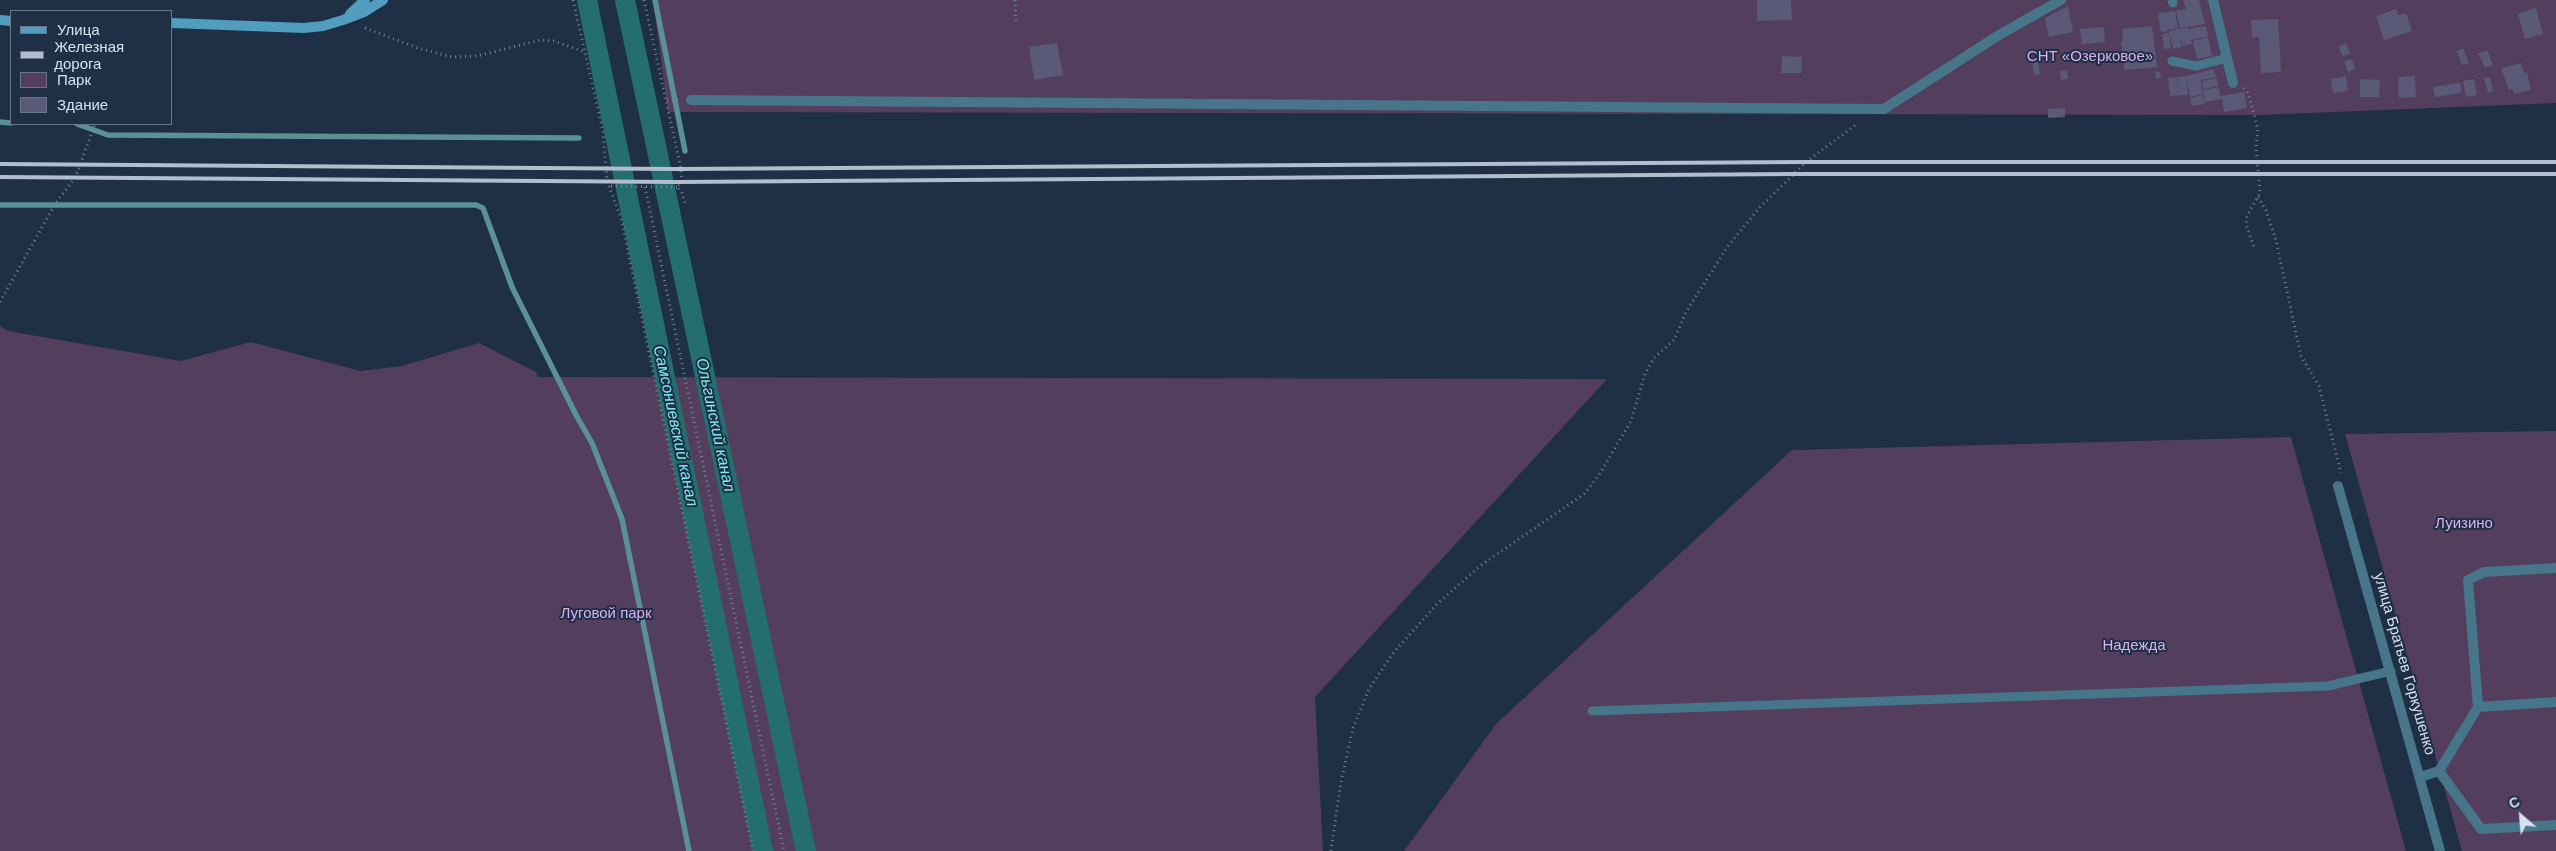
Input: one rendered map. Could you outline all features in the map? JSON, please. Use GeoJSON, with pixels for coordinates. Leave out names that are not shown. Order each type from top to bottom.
{"type":"FeatureCollection","features":[{"type":"Feature","properties":{"kind":"street"},"geometry":{"type":"LineString","coordinates":[[343,20],[365,0]]}},
{"type":"Feature","properties":{"kind":"street"},"geometry":{"type":"LineString","coordinates":[[172,23],[304,28],[343,20],[364,12],[383,0]]}},
{"type":"Feature","properties":{"kind":"street"},"geometry":{"type":"LineString","coordinates":[[691,100],[1884,109],[1999,35],[2061,0]]}},
{"type":"Feature","properties":{"kind":"street"},"geometry":{"type":"LineString","coordinates":[[2213,0],[2233,83]]}},
{"type":"Feature","properties":{"kind":"street","name":"улица Братьев Горкушенко"},"geometry":{"type":"LineString","coordinates":[[2338,486],[2392,672],[2440,851]]}},
{"type":"Feature","properties":{"kind":"street"},"geometry":{"type":"LineString","coordinates":[[2420,777],[2439,771],[2478,707],[2468,580],[2484,572],[2556,568]]}},
{"type":"Feature","properties":{"kind":"street"},"geometry":{"type":"LineString","coordinates":[[2478,707],[2556,702]]}},
{"type":"Feature","properties":{"kind":"street"},"geometry":{"type":"LineString","coordinates":[[2439,771],[2481,829],[2556,825]]}},
{"type":"Feature","properties":{"kind":"lane"},"geometry":{"type":"LineString","coordinates":[[2172,61],[2196,66],[2227,58]]}},
{"type":"Feature","properties":{"kind":"lane"},"geometry":{"type":"LineString","coordinates":[[1592,711],[2328,686],[2392,672]]}},
{"type":"Feature","properties":{"kind":"path"},"geometry":{"type":"LineString","coordinates":[[573,0],[602,132],[607,181],[623,227],[753,851]]}},
{"type":"Feature","properties":{"kind":"path"},"geometry":{"type":"LineString","coordinates":[[611,186],[677,187],[682,182],[667,100],[644,0]]}},
{"type":"Feature","properties":{"kind":"path"},"geometry":{"type":"LineString","coordinates":[[1015,0],[1016,24]]}},
{"type":"Feature","properties":{"kind":"path"},"geometry":{"type":"LineString","coordinates":[[343,20],[418,48],[452,57],[477,56],[541,40],[554,41],[585,52]]}},
{"type":"Feature","properties":{"kind":"path"},"geometry":{"type":"LineString","coordinates":[[2233,83],[2241,84],[2248,93],[2258,129],[2256,146],[2258,197],[2266,210],[2276,240],[2301,356],[2319,386],[2341,474],[2338,486]]}},
{"type":"Feature","properties":{"kind":"path"},"geometry":{"type":"LineString","coordinates":[[667,100],[677,100]]}},
{"type":"Feature","properties":{"kind":"path"},"geometry":{"type":"LineString","coordinates":[[1331,851],[1341,782],[1353,728],[1369,689],[1394,652],[1437,604],[1480,566],[1584,494],[1599,475],[1632,421],[1645,374],[1654,358],[1674,340],[1686,312],[1728,246],[1760,207],[1806,162],[1856,124],[1884,109]]}},
{"type":"Feature","properties":{"kind":"path"},"geometry":{"type":"LineString","coordinates":[[0,302],[55,204],[75,178],[95,125]]}},
{"type":"Feature","properties":{"kind":"path"},"geometry":{"type":"LineString","coordinates":[[645,187],[784,851]]}},
{"type":"Feature","properties":{"kind":"path"},"geometry":{"type":"LineString","coordinates":[[677,187],[682,193],[685,204]]}},
{"type":"Feature","properties":{"kind":"path"},"geometry":{"type":"LineString","coordinates":[[2255,250],[2246,225],[2247,216],[2258,197]]}},
{"type":"Feature","properties":{"kind":"green space","name":"СНТ «Озерковое»"},"geometry":{"type":"Polygon","coordinates":[[[653,0],[2556,0],[2556,103],[2260,115],[668,112],[653,0]]]}},
{"type":"Feature","properties":{"kind":"green space","name":"Луговой парк"},"geometry":{"type":"Polygon","coordinates":[[[0,326],[8,331],[181,361],[251,342],[360,371],[402,366],[479,343],[536,372],[538,377],[1607,379],[1315,697],[1323,851],[0,851],[0,326]]]}},
{"type":"Feature","properties":{"kind":"green space","name":"Луизино"},"geometry":{"type":"Polygon","coordinates":[[[2556,431],[2556,851],[2462,851],[2345,434],[2556,431]]]}},
{"type":"Feature","properties":{"kind":"green space","name":"Надежда"},"geometry":{"type":"Polygon","coordinates":[[[2291,437],[2406,851],[1404,851],[1496,724],[1792,450],[2291,437]]]}},
{"type":"Feature","properties":{"kind":"building"},"geometry":{"type":"Polygon","coordinates":[[[1757,0],[1791,0],[1792,20],[1757,21],[1757,0]]]}},
{"type":"Feature","properties":{"kind":"building"},"geometry":{"type":"Polygon","coordinates":[[[2183,0],[2199,0],[2205,24],[2180,28],[2176,11],[2186,9],[2183,0]]]}},
{"type":"Feature","properties":{"kind":"building"},"geometry":{"type":"Polygon","coordinates":[[[2068,6],[2073,32],[2049,37],[2045,18],[2068,6]]]}},
{"type":"Feature","properties":{"kind":"building"},"geometry":{"type":"Polygon","coordinates":[[[2536,8],[2543,34],[2525,39],[2518,14],[2536,8]]]}},
{"type":"Feature","properties":{"kind":"building"},"geometry":{"type":"Polygon","coordinates":[[[2396,9],[2398,15],[2406,13],[2412,31],[2384,40],[2376,16],[2396,9]]]}},
{"type":"Feature","properties":{"kind":"building"},"geometry":{"type":"Polygon","coordinates":[[[2175,11],[2178,28],[2169,30],[2168,28],[2168,31],[2161,32],[2158,13],[2175,11]]]}},
{"type":"Feature","properties":{"kind":"building"},"geometry":{"type":"Polygon","coordinates":[[[2278,19],[2281,72],[2261,73],[2259,37],[2252,37],[2251,20],[2278,19]]]}},
{"type":"Feature","properties":{"kind":"building"},"geometry":{"type":"Polygon","coordinates":[[[2152,26],[2157,67],[2124,69],[2121,42],[2123,41],[2122,29],[2152,26]]]}},
{"type":"Feature","properties":{"kind":"building"},"geometry":{"type":"Polygon","coordinates":[[[2206,26],[2208,36],[2191,40],[2192,44],[2183,46],[2180,35],[2182,47],[2173,49],[2169,31],[2188,27],[2190,36],[2189,29],[2206,26]]]}},
{"type":"Feature","properties":{"kind":"building"},"geometry":{"type":"Polygon","coordinates":[[[2104,27],[2105,42],[2082,44],[2080,29],[2104,27]]]}},
{"type":"Feature","properties":{"kind":"building"},"geometry":{"type":"Polygon","coordinates":[[[2169,33],[2171,48],[2164,49],[2162,34],[2169,33]]]}},
{"type":"Feature","properties":{"kind":"building"},"geometry":{"type":"Polygon","coordinates":[[[2208,37],[2212,56],[2197,59],[2193,41],[2208,37]]]}},
{"type":"Feature","properties":{"kind":"building"},"geometry":{"type":"Polygon","coordinates":[[[1057,43],[1063,75],[1034,80],[1029,47],[1057,43]]]}},
{"type":"Feature","properties":{"kind":"building"},"geometry":{"type":"Polygon","coordinates":[[[2346,43],[2350,54],[2342,56],[2339,46],[2346,43]]]}},
{"type":"Feature","properties":{"kind":"building"},"geometry":{"type":"Polygon","coordinates":[[[2463,48],[2469,63],[2462,65],[2457,51],[2463,48]]]}},
{"type":"Feature","properties":{"kind":"building"},"geometry":{"type":"Polygon","coordinates":[[[2487,50],[2493,65],[2485,68],[2478,53],[2487,50]]]}},
{"type":"Feature","properties":{"kind":"building"},"geometry":{"type":"Polygon","coordinates":[[[1782,56],[1802,57],[1801,73],[1781,73],[1782,56]]]}},
{"type":"Feature","properties":{"kind":"building"},"geometry":{"type":"Polygon","coordinates":[[[2352,59],[2355,69],[2348,72],[2344,61],[2352,59]]]}},
{"type":"Feature","properties":{"kind":"building"},"geometry":{"type":"Polygon","coordinates":[[[2038,61],[2040,74],[2034,75],[2032,62],[2038,61]]]}},
{"type":"Feature","properties":{"kind":"building"},"geometry":{"type":"Polygon","coordinates":[[[2521,63],[2524,73],[2527,72],[2531,90],[2514,94],[2512,89],[2509,90],[2501,68],[2521,63]]]}},
{"type":"Feature","properties":{"kind":"building"},"geometry":{"type":"Polygon","coordinates":[[[2214,69],[2216,77],[2201,80],[2200,76],[2203,94],[2190,97],[2186,76],[2214,69]]]}},
{"type":"Feature","properties":{"kind":"building"},"geometry":{"type":"Polygon","coordinates":[[[2067,70],[2068,79],[2061,80],[2060,71],[2067,70]]]}},
{"type":"Feature","properties":{"kind":"building"},"geometry":{"type":"Polygon","coordinates":[[[2155,72],[2160,72],[2161,78],[2156,79],[2155,72]]]}},
{"type":"Feature","properties":{"kind":"building"},"geometry":{"type":"Polygon","coordinates":[[[2186,76],[2188,95],[2170,96],[2168,78],[2177,77],[2178,90],[2178,77],[2186,76]]]}},
{"type":"Feature","properties":{"kind":"building"},"geometry":{"type":"Polygon","coordinates":[[[2346,76],[2348,91],[2333,93],[2331,79],[2346,76]]]}},
{"type":"Feature","properties":{"kind":"building"},"geometry":{"type":"Polygon","coordinates":[[[2415,76],[2416,97],[2399,98],[2398,77],[2415,76]]]}},
{"type":"Feature","properties":{"kind":"building"},"geometry":{"type":"Polygon","coordinates":[[[2490,77],[2493,91],[2488,92],[2484,78],[2490,77]]]}},
{"type":"Feature","properties":{"kind":"building"},"geometry":{"type":"Polygon","coordinates":[[[2217,78],[2218,86],[2203,89],[2202,81],[2217,78]]]}},
{"type":"Feature","properties":{"kind":"building"},"geometry":{"type":"Polygon","coordinates":[[[2360,79],[2380,80],[2379,97],[2360,97],[2360,79]]]}},
{"type":"Feature","properties":{"kind":"building"},"geometry":{"type":"Polygon","coordinates":[[[2474,79],[2477,95],[2466,97],[2463,81],[2474,79]]]}},
{"type":"Feature","properties":{"kind":"building"},"geometry":{"type":"Polygon","coordinates":[[[2460,83],[2462,93],[2435,97],[2433,87],[2460,83]]]}},
{"type":"Feature","properties":{"kind":"building"},"geometry":{"type":"Polygon","coordinates":[[[2219,87],[2220,96],[2244,92],[2247,108],[2224,112],[2222,99],[2205,102],[2203,90],[2219,87]]]}},
{"type":"Feature","properties":{"kind":"building"},"geometry":{"type":"Polygon","coordinates":[[[2203,95],[2205,104],[2192,106],[2190,98],[2203,95]]]}},
{"type":"Feature","properties":{"kind":"building"},"geometry":{"type":"Polygon","coordinates":[[[2065,108],[2065,117],[2048,118],[2048,109],[2065,108]]]}},
{"type":"Feature","properties":{"kind":"waterway","name":"Самсониевский канал"},"geometry":{"type":"LineString","coordinates":[[587,0],[763,851]]}},
{"type":"Feature","properties":{"kind":"waterway","name":"Ольгинский канал"},"geometry":{"type":"LineString","coordinates":[[625,0],[806,851]]}},
{"type":"Feature","properties":{"kind":"waterway"},"geometry":{"type":"LineString","coordinates":[[655,0],[685,151]]}},
{"type":"Feature","properties":{"kind":"waterway"},"geometry":{"type":"LineString","coordinates":[[0,122],[10,123]]}},
{"type":"Feature","properties":{"kind":"waterway"},"geometry":{"type":"LineString","coordinates":[[80,125],[108,135],[579,138]]}},
{"type":"Feature","properties":{"kind":"waterway"},"geometry":{"type":"LineString","coordinates":[[0,205],[476,205],[483,208],[512,287],[592,443],[622,519],[689,851]]}},
{"type":"Feature","properties":{"kind":"railway"},"geometry":{"type":"LineString","coordinates":[[0,164],[675,169],[1806,162],[2556,162]]}},
{"type":"Feature","properties":{"kind":"railway"},"geometry":{"type":"LineString","coordinates":[[0,177],[676,182],[1794,174],[2556,174]]}}]}
